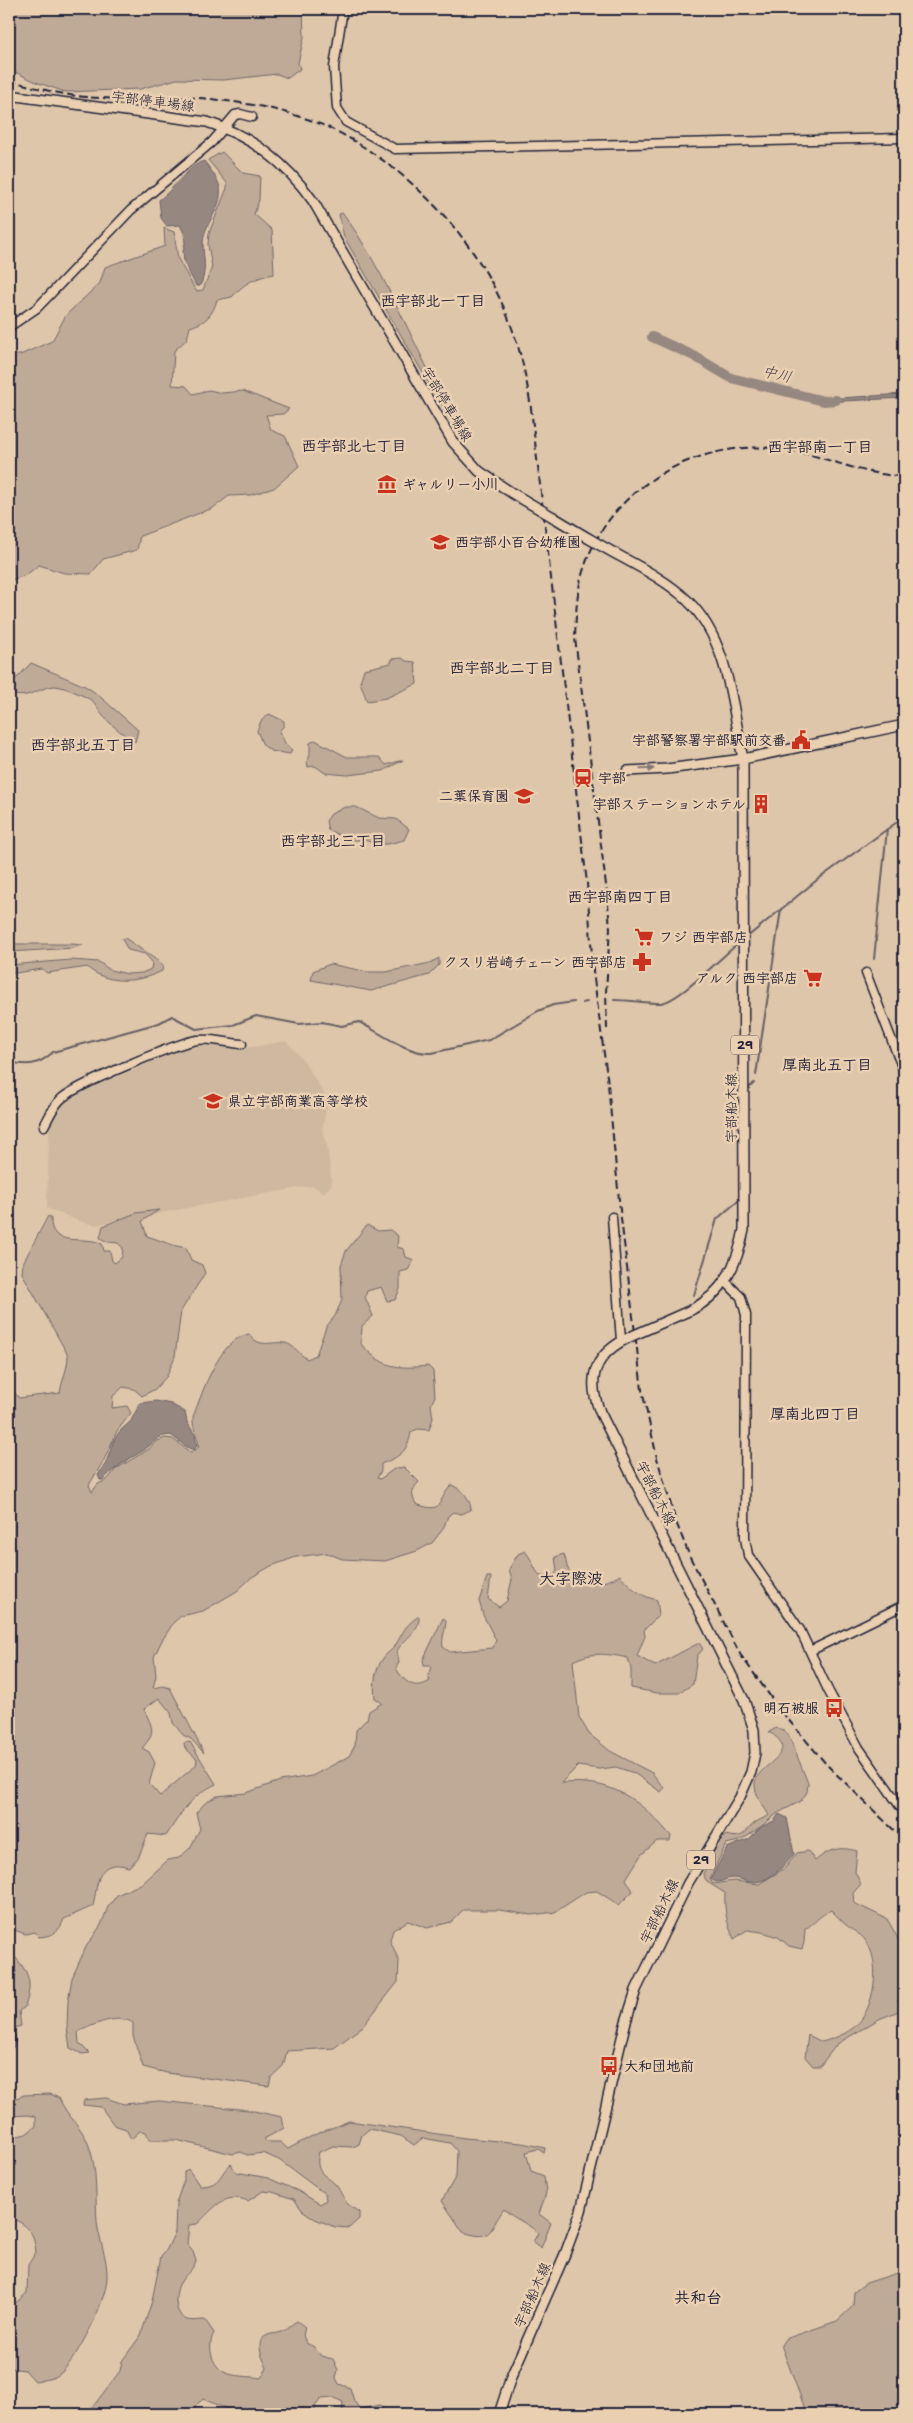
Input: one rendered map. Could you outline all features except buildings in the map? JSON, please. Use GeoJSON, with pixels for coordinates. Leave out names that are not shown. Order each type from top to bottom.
{"type":"FeatureCollection","features":[{"type":"Feature","properties":{"kind":"main road","name":"宇部停車場線"},"geometry":{"type":"LineString","coordinates":[[9,95],[42,102],[188,118],[225,128],[267,151],[295,177],[313,201],[452,442],[480,471],[512,493],[674,590],[687,600],[703,619],[714,639],[724,665],[743,759]]}},
{"type":"Feature","properties":{"kind":"main road"},"geometry":{"type":"LineString","coordinates":[[627,770],[667,769],[743,759],[904,725]]}},
{"type":"Feature","properties":{"kind":"main road","name":"宇部船木線"},"geometry":{"type":"LineString","coordinates":[[499,2414],[511,2376],[565,2254],[581,2211],[623,2034],[636,1990],[688,1883],[740,1797],[751,1772],[755,1753],[754,1730],[744,1700],[597,1403],[593,1382],[596,1368],[604,1353],[621,1340],[692,1310],[708,1300],[726,1282],[740,1248],[746,1215],[743,759]]}},
{"type":"Feature","properties":{"kind":"street"},"geometry":{"type":"LineString","coordinates":[[343,9],[334,67],[336,102],[339,114],[352,126],[395,149],[904,138]]}},
{"type":"Feature","properties":{"kind":"street"},"geometry":{"type":"LineString","coordinates":[[9,327],[37,308],[131,210],[193,159],[225,128],[235,115],[252,116]]}},
{"type":"Feature","properties":{"kind":"street"},"geometry":{"type":"LineString","coordinates":[[866,973],[904,1072]]}},
{"type":"Feature","properties":{"kind":"street"},"geometry":{"type":"LineString","coordinates":[[44,1126],[56,1105],[64,1096],[120,1069],[191,1041],[208,1040],[242,1044]]}},
{"type":"Feature","properties":{"kind":"street"},"geometry":{"type":"LineString","coordinates":[[612,1217],[621,1340]]}},
{"type":"Feature","properties":{"kind":"street"},"geometry":{"type":"LineString","coordinates":[[726,1282],[741,1297],[746,1315],[746,1548],[751,1560],[796,1623],[859,1748],[904,1812]]}},
{"type":"Feature","properties":{"kind":"street"},"geometry":{"type":"LineString","coordinates":[[810,1651],[904,1605]]}},
{"type":"Feature","properties":{"kind":"shaded area"},"geometry":{"type":"Polygon","coordinates":[[[9,9],[303,9],[304,37],[298,63],[300,69],[288,78],[277,74],[224,80],[177,79],[140,89],[65,92],[36,82],[9,69],[9,9]]]}},
{"type":"Feature","properties":{"kind":"shaded area"},"geometry":{"type":"Polygon","coordinates":[[[222,152],[243,173],[260,176],[259,200],[254,214],[272,230],[274,274],[251,281],[232,297],[217,300],[208,318],[190,327],[187,339],[174,351],[172,385],[186,386],[193,394],[209,390],[222,393],[243,391],[289,409],[283,414],[266,415],[271,430],[285,436],[299,466],[274,488],[250,495],[229,496],[213,508],[140,536],[137,550],[103,559],[91,574],[64,573],[39,565],[26,575],[9,581],[9,355],[20,355],[52,341],[66,315],[100,283],[105,267],[165,246],[164,228],[174,232],[178,259],[196,291],[203,290],[212,267],[208,245],[209,233],[227,188],[227,183],[208,160],[222,152]]]}},
{"type":"Feature","properties":{"kind":"shaded area"},"geometry":{"type":"Polygon","coordinates":[[[204,161],[218,181],[220,199],[203,239],[203,278],[200,286],[196,286],[184,262],[184,233],[180,225],[167,226],[161,218],[159,200],[187,172],[198,163],[204,161]]]}},
{"type":"Feature","properties":{"kind":"shaded area"},"geometry":{"type":"Polygon","coordinates":[[[343,213],[382,276],[437,387],[457,419],[459,430],[438,399],[344,237],[339,214],[343,213]]]}},
{"type":"Feature","properties":{"kind":"shaded area"},"geometry":{"type":"Polygon","coordinates":[[[904,394],[904,398],[823,402],[823,399],[904,394]]]}},
{"type":"Feature","properties":{"kind":"shaded area"},"geometry":{"type":"Polygon","coordinates":[[[402,658],[406,661],[415,662],[417,684],[386,698],[367,701],[360,682],[364,669],[391,663],[392,659],[402,658]]]}},
{"type":"Feature","properties":{"kind":"shaded area"},"geometry":{"type":"Polygon","coordinates":[[[31,663],[85,686],[97,694],[138,730],[135,742],[108,721],[93,701],[69,690],[55,686],[30,694],[15,695],[9,686],[9,677],[17,678],[31,663]]]}},
{"type":"Feature","properties":{"kind":"shaded area"},"geometry":{"type":"Polygon","coordinates":[[[269,714],[284,721],[284,726],[279,731],[286,745],[292,750],[290,754],[271,751],[263,745],[257,731],[261,721],[269,714]]]}},
{"type":"Feature","properties":{"kind":"shaded area"},"geometry":{"type":"Polygon","coordinates":[[[315,740],[347,757],[379,757],[386,765],[403,760],[383,771],[347,775],[325,773],[315,766],[308,767],[310,743],[315,740]]]}},
{"type":"Feature","properties":{"kind":"shaded area"},"geometry":{"type":"Polygon","coordinates":[[[345,807],[356,807],[379,818],[396,819],[409,829],[404,840],[388,844],[376,844],[365,840],[350,840],[328,830],[326,821],[331,814],[345,807]]]}},
{"type":"Feature","properties":{"kind":"shaded area"},"geometry":{"type":"Polygon","coordinates":[[[125,938],[158,961],[163,966],[162,971],[133,980],[104,977],[87,967],[47,973],[42,969],[9,974],[9,965],[71,960],[99,962],[110,970],[128,974],[142,973],[151,969],[152,962],[145,954],[128,950],[122,939],[125,938]]]}},
{"type":"Feature","properties":{"kind":"shaded area"},"geometry":{"type":"Polygon","coordinates":[[[9,944],[83,945],[74,948],[9,952],[9,944]]]}},
{"type":"Feature","properties":{"kind":"shaded area"},"geometry":{"type":"Polygon","coordinates":[[[439,958],[439,965],[429,975],[371,991],[311,980],[313,971],[330,964],[368,972],[386,972],[430,963],[439,958]]]}},
{"type":"Feature","properties":{"kind":"shaded area"},"geometry":{"type":"Polygon","coordinates":[[[286,1041],[304,1061],[328,1100],[322,1130],[327,1145],[332,1184],[324,1193],[313,1186],[298,1188],[94,1225],[47,1208],[49,1130],[53,1118],[68,1098],[181,1049],[209,1045],[238,1048],[253,1047],[286,1041]]]}},
{"type":"Feature","properties":{"kind":"shaded area"},"geometry":{"type":"Polygon","coordinates":[[[159,1210],[142,1221],[147,1236],[186,1248],[191,1260],[202,1265],[205,1273],[181,1311],[175,1356],[167,1376],[155,1389],[142,1396],[134,1389],[123,1387],[113,1396],[112,1408],[127,1406],[131,1413],[117,1431],[104,1460],[89,1485],[92,1492],[98,1484],[107,1480],[116,1469],[149,1449],[155,1442],[165,1438],[173,1439],[191,1453],[199,1447],[193,1425],[193,1417],[213,1368],[229,1345],[238,1338],[249,1334],[253,1339],[261,1343],[288,1344],[307,1359],[316,1355],[326,1327],[335,1316],[342,1300],[341,1265],[346,1251],[367,1225],[378,1231],[390,1230],[398,1236],[397,1247],[404,1249],[406,1257],[414,1260],[408,1270],[400,1272],[400,1289],[395,1300],[387,1301],[381,1287],[367,1291],[365,1297],[373,1316],[362,1326],[361,1344],[376,1358],[391,1365],[399,1367],[428,1366],[433,1371],[435,1396],[431,1405],[433,1418],[429,1430],[418,1429],[411,1432],[405,1449],[398,1456],[381,1464],[381,1471],[377,1478],[380,1479],[394,1469],[404,1467],[419,1482],[414,1488],[413,1493],[416,1504],[432,1508],[436,1507],[452,1485],[465,1494],[471,1509],[462,1514],[453,1512],[448,1516],[443,1529],[432,1543],[417,1551],[385,1561],[342,1559],[327,1553],[296,1557],[271,1566],[252,1577],[237,1591],[203,1611],[181,1616],[174,1622],[154,1657],[156,1676],[153,1688],[163,1686],[170,1688],[204,1753],[191,1739],[183,1735],[173,1723],[171,1713],[159,1698],[144,1709],[152,1729],[150,1738],[142,1748],[149,1752],[155,1763],[149,1784],[160,1796],[196,1765],[197,1759],[185,1748],[184,1743],[190,1742],[216,1784],[193,1800],[182,1812],[166,1836],[148,1834],[139,1856],[129,1867],[118,1865],[104,1869],[100,1874],[93,1906],[64,1919],[55,1932],[48,1936],[39,1937],[34,1932],[25,1934],[9,1928],[9,1393],[13,1391],[19,1398],[60,1393],[68,1355],[22,1273],[23,1263],[48,1216],[51,1218],[52,1228],[56,1234],[62,1238],[95,1241],[102,1244],[104,1251],[110,1251],[112,1261],[115,1263],[122,1257],[123,1248],[118,1243],[108,1242],[100,1238],[103,1226],[136,1213],[159,1210]]]}},
{"type":"Feature","properties":{"kind":"shaded area"},"geometry":{"type":"Polygon","coordinates":[[[156,1401],[171,1404],[185,1412],[187,1422],[195,1435],[197,1446],[193,1450],[171,1435],[162,1437],[118,1467],[103,1480],[100,1480],[98,1475],[106,1463],[114,1440],[120,1431],[131,1421],[140,1403],[156,1401]]]}},
{"type":"Feature","properties":{"kind":"shaded area"},"geometry":{"type":"Polygon","coordinates":[[[525,1551],[540,1576],[553,1576],[557,1571],[555,1557],[564,1554],[568,1569],[578,1580],[592,1583],[607,1581],[620,1575],[636,1591],[657,1600],[659,1615],[644,1630],[645,1636],[637,1656],[655,1666],[699,1643],[703,1649],[697,1656],[693,1684],[679,1693],[657,1693],[631,1688],[631,1669],[628,1658],[593,1655],[573,1661],[579,1717],[589,1734],[610,1751],[652,1773],[664,1788],[661,1792],[634,1773],[616,1767],[599,1769],[578,1766],[561,1783],[582,1783],[611,1788],[643,1808],[671,1836],[670,1841],[657,1841],[641,1855],[626,1879],[633,1891],[619,1905],[597,1891],[586,1892],[555,1912],[531,1915],[499,1910],[463,1910],[451,1922],[427,1928],[408,1921],[393,1930],[390,1940],[399,1961],[398,1982],[363,2026],[334,2048],[287,2051],[283,2066],[271,2077],[269,2086],[167,2073],[143,2067],[133,2036],[133,2023],[127,2020],[105,2021],[78,2032],[79,2043],[89,2053],[82,2054],[70,2048],[67,2027],[68,2001],[72,1978],[86,1947],[101,1925],[108,1907],[117,1895],[143,1883],[168,1860],[179,1858],[190,1848],[200,1829],[196,1813],[204,1804],[217,1796],[246,1793],[280,1781],[312,1776],[349,1756],[355,1745],[356,1730],[367,1719],[369,1711],[382,1703],[375,1698],[374,1692],[375,1676],[379,1666],[384,1657],[395,1646],[407,1626],[419,1616],[419,1622],[414,1631],[397,1651],[399,1662],[396,1668],[406,1681],[414,1685],[430,1681],[428,1675],[432,1668],[430,1665],[424,1665],[423,1660],[443,1618],[446,1620],[443,1647],[450,1652],[493,1648],[496,1640],[483,1615],[479,1601],[487,1577],[491,1577],[488,1599],[499,1607],[507,1601],[512,1579],[509,1569],[518,1554],[525,1551]]]}},
{"type":"Feature","properties":{"kind":"shaded area"},"geometry":{"type":"Polygon","coordinates":[[[776,1728],[784,1730],[789,1736],[808,1783],[807,1792],[801,1801],[778,1813],[754,1832],[739,1841],[726,1844],[710,1879],[713,1884],[734,1881],[759,1884],[785,1868],[797,1853],[808,1851],[815,1861],[830,1851],[845,1849],[857,1851],[855,1872],[861,1884],[853,1893],[854,1903],[887,1919],[904,1953],[904,1995],[897,2001],[904,2002],[904,2016],[899,2011],[879,2019],[837,2044],[820,2066],[813,2066],[805,2057],[808,2035],[822,2042],[833,2039],[853,2028],[861,2020],[873,1992],[874,1969],[870,1948],[860,1935],[831,1910],[805,1929],[802,1949],[789,1946],[778,1937],[762,1932],[747,1930],[734,1939],[726,1917],[725,1893],[707,1882],[703,1874],[718,1843],[726,1835],[741,1835],[753,1824],[769,1815],[758,1796],[755,1783],[758,1776],[780,1752],[782,1746],[779,1739],[769,1732],[776,1728]]]}},
{"type":"Feature","properties":{"kind":"shaded area"},"geometry":{"type":"Polygon","coordinates":[[[779,1814],[787,1818],[794,1854],[786,1864],[770,1877],[758,1882],[730,1878],[717,1882],[711,1879],[727,1848],[749,1839],[761,1827],[774,1821],[779,1814]]]}},
{"type":"Feature","properties":{"kind":"shaded area"},"geometry":{"type":"Polygon","coordinates":[[[9,1950],[25,1970],[29,1982],[25,2007],[19,2011],[21,2026],[14,2028],[9,2025],[9,1950]]]}},
{"type":"Feature","properties":{"kind":"shaded area"},"geometry":{"type":"Polygon","coordinates":[[[9,2029],[15,2034],[15,2039],[14,2045],[9,2051],[9,2029]]]}},
{"type":"Feature","properties":{"kind":"shaded area"},"geometry":{"type":"Polygon","coordinates":[[[50,2094],[59,2098],[66,2111],[83,2133],[92,2155],[95,2174],[97,2222],[107,2278],[102,2301],[75,2355],[58,2375],[49,2379],[35,2381],[25,2370],[9,2368],[9,2309],[27,2293],[28,2265],[36,2252],[33,2239],[26,2226],[9,2217],[9,2138],[26,2134],[36,2126],[36,2117],[9,2115],[9,2101],[24,2095],[50,2094]]]}},
{"type":"Feature","properties":{"kind":"shaded area"},"geometry":{"type":"Polygon","coordinates":[[[106,2098],[124,2104],[159,2101],[249,2110],[282,2117],[284,2128],[264,2139],[267,2142],[280,2142],[288,2149],[314,2135],[349,2121],[465,2138],[522,2143],[545,2148],[544,2153],[538,2149],[526,2152],[531,2171],[544,2176],[546,2193],[539,2214],[551,2223],[541,2248],[533,2242],[538,2233],[504,2209],[492,2228],[485,2235],[480,2236],[463,2232],[442,2201],[456,2176],[457,2151],[450,2143],[423,2138],[414,2145],[401,2136],[369,2129],[362,2135],[359,2144],[353,2147],[333,2146],[319,2152],[318,2160],[320,2171],[335,2184],[348,2204],[359,2212],[359,2219],[349,2228],[335,2227],[315,2219],[302,2210],[294,2199],[272,2192],[263,2191],[248,2201],[232,2198],[225,2200],[214,2207],[197,2224],[189,2225],[187,2244],[193,2252],[196,2261],[178,2287],[176,2303],[181,2316],[185,2319],[192,2321],[205,2320],[214,2333],[211,2343],[213,2360],[224,2372],[237,2376],[261,2378],[267,2368],[260,2351],[262,2339],[269,2334],[283,2331],[297,2321],[305,2327],[303,2335],[306,2343],[314,2347],[321,2356],[333,2359],[338,2370],[336,2378],[339,2384],[350,2388],[354,2401],[360,2409],[380,2405],[387,2414],[342,2414],[343,2402],[334,2398],[321,2399],[316,2405],[314,2414],[255,2414],[227,2409],[203,2399],[196,2405],[195,2414],[84,2414],[95,2404],[120,2371],[122,2361],[141,2335],[152,2301],[161,2256],[167,2249],[175,2232],[176,2203],[184,2180],[184,2172],[188,2169],[200,2186],[207,2185],[216,2181],[231,2164],[236,2172],[268,2178],[298,2191],[320,2204],[326,2200],[325,2194],[279,2160],[263,2153],[247,2155],[241,2152],[233,2154],[176,2140],[150,2140],[146,2132],[140,2131],[131,2139],[126,2129],[114,2125],[101,2107],[83,2105],[84,2100],[106,2098]]]}},
{"type":"Feature","properties":{"kind":"shaded area"},"geometry":{"type":"Polygon","coordinates":[[[904,2271],[904,2414],[807,2414],[781,2345],[785,2339],[837,2321],[853,2306],[854,2292],[866,2283],[904,2271]]]}},
{"type":"Feature","properties":{"kind":"waterway","name":"中川"},"geometry":{"type":"LineString","coordinates":[[652,337],[694,356],[731,378],[824,401],[836,400]]}},
{"type":"Feature","properties":{"kind":"waterway"},"geometry":{"type":"LineString","coordinates":[[746,938],[817,880],[904,817]]}},
{"type":"Feature","properties":{"kind":"waterway"},"geometry":{"type":"LineString","coordinates":[[874,959],[887,829]]}},
{"type":"Feature","properties":{"kind":"waterway"},"geometry":{"type":"LineString","coordinates":[[756,1075],[781,909]]}},
{"type":"Feature","properties":{"kind":"waterway"},"geometry":{"type":"LineString","coordinates":[[614,1000],[660,1003],[668,1001],[689,987],[740,942]]}},
{"type":"Feature","properties":{"kind":"waterway"},"geometry":{"type":"LineString","coordinates":[[9,1062],[32,1064],[48,1057],[53,1052],[159,1023],[172,1016],[196,1029],[233,1025],[256,1016],[299,1024],[322,1022],[342,1026],[359,1022],[404,1047],[423,1053],[432,1053],[489,1040],[538,1011],[553,1005],[574,1002]]}},
{"type":"Feature","properties":{"kind":"waterway"},"geometry":{"type":"LineString","coordinates":[[582,1003],[587,1002]]}},
{"type":"Feature","properties":{"kind":"waterway"},"geometry":{"type":"LineString","coordinates":[[749,1088],[754,1083]]}},
{"type":"Feature","properties":{"kind":"waterway"},"geometry":{"type":"LineString","coordinates":[[694,1295],[717,1219],[739,1200],[740,1196]]}},
{"type":"Feature","properties":{"kind":"railway"},"geometry":{"type":"LineString","coordinates":[[9,80],[77,96],[115,98],[183,97],[229,101],[285,112],[321,124],[354,141],[380,158],[405,178],[450,222],[487,274],[513,331],[526,379],[531,408],[587,883],[593,971],[608,1084],[620,1210],[642,1390],[657,1458],[676,1522],[690,1557],[740,1654],[780,1710],[827,1765],[904,1840]]}},
{"type":"Feature","properties":{"kind":"railway"},"geometry":{"type":"LineString","coordinates":[[607,1029],[606,992],[610,928],[575,638],[580,583],[594,544],[611,517],[633,494],[659,475],[687,461],[718,452],[750,448],[783,449],[873,473],[904,476]]}},
{"type":"Feature","properties":{"kind":"place","name":"ギャルリー小川"},"geometry":{"type":"Point","coordinates":[387,484]}},
{"type":"Feature","properties":{"kind":"place","name":"西宇部小百合幼稚園"},"geometry":{"type":"Point","coordinates":[440,542]}},
{"type":"Feature","properties":{"kind":"place","name":"宇部警察署宇部駅前交番"},"geometry":{"type":"Point","coordinates":[801,740]}},
{"type":"Feature","properties":{"kind":"place","name":"宇部"},"geometry":{"type":"Point","coordinates":[583,778]}},
{"type":"Feature","properties":{"kind":"place","name":"二葉保育園"},"geometry":{"type":"Point","coordinates":[524,796]}},
{"type":"Feature","properties":{"kind":"place","name":"宇部ステーションホテル"},"geometry":{"type":"Point","coordinates":[761,804]}},
{"type":"Feature","properties":{"kind":"place","name":"フジ 西宇部店"},"geometry":{"type":"Point","coordinates":[644,937]}},
{"type":"Feature","properties":{"kind":"place","name":"クスリ岩崎チェーン 西宇部店"},"geometry":{"type":"Point","coordinates":[642,962]}},
{"type":"Feature","properties":{"kind":"place","name":"アルク 西宇部店"},"geometry":{"type":"Point","coordinates":[813,978]}},
{"type":"Feature","properties":{"kind":"place","name":"県立宇部商業高等学校"},"geometry":{"type":"Point","coordinates":[213,1101]}},
{"type":"Feature","properties":{"kind":"place","name":"明石被服"},"geometry":{"type":"Point","coordinates":[834,1708]}},
{"type":"Feature","properties":{"kind":"place","name":"大和団地前"},"geometry":{"type":"Point","coordinates":[609,2066]}},
{"type":"Feature","properties":{"kind":"district","name":"西宇部北一丁目"},"geometry":{"type":"Point","coordinates":[433,301]}},
{"type":"Feature","properties":{"kind":"district","name":"西宇部北七丁目"},"geometry":{"type":"Point","coordinates":[354,446]}},
{"type":"Feature","properties":{"kind":"district","name":"西宇部南一丁目"},"geometry":{"type":"Point","coordinates":[820,447]}},
{"type":"Feature","properties":{"kind":"district","name":"西宇部北二丁目"},"geometry":{"type":"Point","coordinates":[502,668]}},
{"type":"Feature","properties":{"kind":"district","name":"西宇部北五丁目"},"geometry":{"type":"Point","coordinates":[83,745]}},
{"type":"Feature","properties":{"kind":"district","name":"西宇部北三丁目"},"geometry":{"type":"Point","coordinates":[333,841]}},
{"type":"Feature","properties":{"kind":"district","name":"西宇部南四丁目"},"geometry":{"type":"Point","coordinates":[620,897]}},
{"type":"Feature","properties":{"kind":"district","name":"厚南北五丁目"},"geometry":{"type":"Point","coordinates":[827,1065]}},
{"type":"Feature","properties":{"kind":"district","name":"厚南北四丁目"},"geometry":{"type":"Point","coordinates":[815,1414]}},
{"type":"Feature","properties":{"kind":"district","name":"大字際波"},"geometry":{"type":"Point","coordinates":[571,1578]}},
{"type":"Feature","properties":{"kind":"district","name":"共和台"},"geometry":{"type":"Point","coordinates":[698,2297]}}]}
